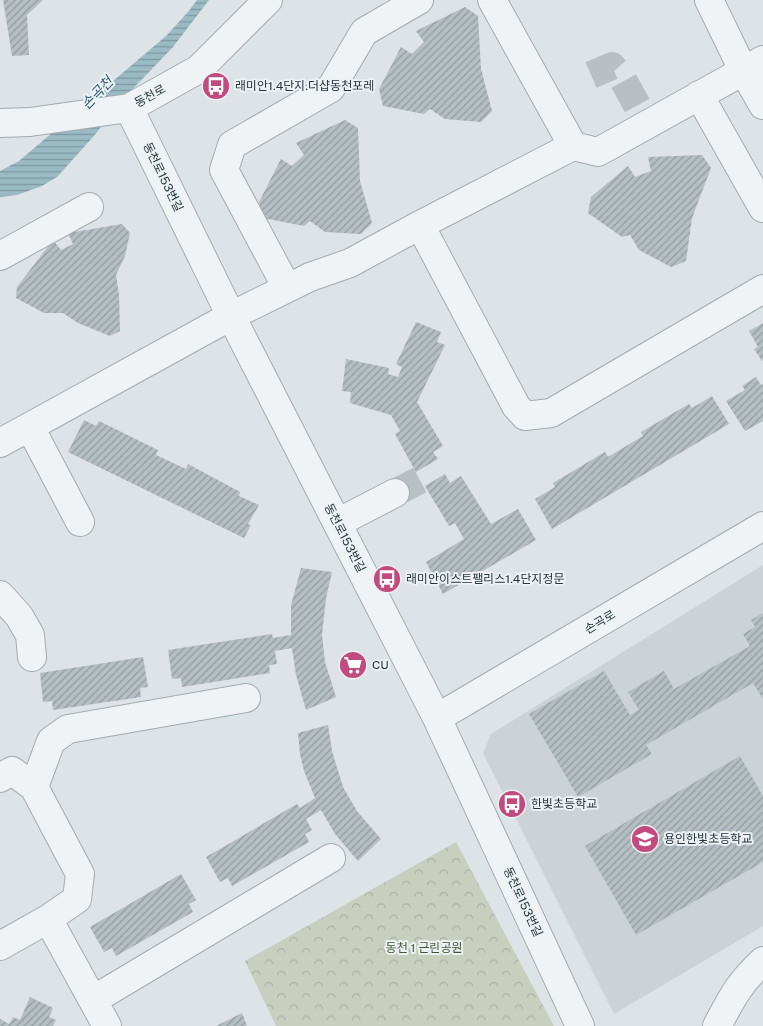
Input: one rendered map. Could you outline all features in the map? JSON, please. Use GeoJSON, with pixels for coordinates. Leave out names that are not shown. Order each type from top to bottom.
{"type":"FeatureCollection","features":[{"type":"Feature","properties":{"kind":"street","name":"동천로"},"geometry":{"type":"LineString","coordinates":[[0,123],[30,122],[129,108],[199,69],[268,0]]}},
{"type":"Feature","properties":{"kind":"street"},"geometry":{"type":"LineString","coordinates":[[287,288],[224,170],[232,145],[331,88],[364,32],[418,0]]}},
{"type":"Feature","properties":{"kind":"street"},"geometry":{"type":"LineString","coordinates":[[492,0],[574,146]]}},
{"type":"Feature","properties":{"kind":"street"},"geometry":{"type":"LineString","coordinates":[[709,0],[753,65],[763,105]]}},
{"type":"Feature","properties":{"kind":"street"},"geometry":{"type":"LineString","coordinates":[[0,443],[231,316],[310,277],[350,263],[574,146],[598,152],[642,115],[699,95],[753,65]]}},
{"type":"Feature","properties":{"kind":"street"},"geometry":{"type":"LineString","coordinates":[[699,95],[763,208]]}},
{"type":"Feature","properties":{"kind":"street","name":"동천로153번길"},"geometry":{"type":"LineString","coordinates":[[129,108],[231,316],[437,718],[580,1026]]}},
{"type":"Feature","properties":{"kind":"street"},"geometry":{"type":"LineString","coordinates":[[0,256],[89,207]]}},
{"type":"Feature","properties":{"kind":"street"},"geometry":{"type":"LineString","coordinates":[[420,225],[516,406],[525,416],[552,413],[763,289]]}},
{"type":"Feature","properties":{"kind":"street"},"geometry":{"type":"LineString","coordinates":[[30,427],[80,522]]}},
{"type":"Feature","properties":{"kind":"street"},"geometry":{"type":"LineString","coordinates":[[337,523],[395,493]]}},
{"type":"Feature","properties":{"kind":"street","name":"손곡로"},"geometry":{"type":"LineString","coordinates":[[437,718],[763,526]]}},
{"type":"Feature","properties":{"kind":"street"},"geometry":{"type":"LineString","coordinates":[[0,595],[19,616],[30,635],[32,657]]}},
{"type":"Feature","properties":{"kind":"street"},"geometry":{"type":"LineString","coordinates":[[34,787],[51,741],[68,730],[246,698]]}},
{"type":"Feature","properties":{"kind":"street"},"geometry":{"type":"LineString","coordinates":[[0,778],[12,772],[34,787],[80,874],[77,899],[48,919],[0,946]]}},
{"type":"Feature","properties":{"kind":"street"},"geometry":{"type":"LineString","coordinates":[[93,1000],[332,858]]}},
{"type":"Feature","properties":{"kind":"street"},"geometry":{"type":"LineString","coordinates":[[48,919],[108,1026]]}},
{"type":"Feature","properties":{"kind":"street"},"geometry":{"type":"LineString","coordinates":[[717,1026],[730,998],[748,975],[763,961]]}},
{"type":"Feature","properties":{"kind":"shaded area","name":"용인한빛초등학교"},"geometry":{"type":"Polygon","coordinates":[[[763,565],[763,926],[614,1014],[483,753],[491,734],[763,565]]]}},
{"type":"Feature","properties":{"kind":"green space","name":"동천 1 근린공원"},"geometry":{"type":"Polygon","coordinates":[[[456,842],[554,1026],[276,1026],[245,961],[456,842]]]}},
{"type":"Feature","properties":{"kind":"water"},"geometry":{"type":"Polygon","coordinates":[[[197,0],[209,0],[173,47],[123,99],[93,137],[57,177],[42,186],[17,195],[0,197],[0,171],[19,161],[166,36],[197,0]]]}},
{"type":"Feature","properties":{"kind":"building"},"geometry":{"type":"Polygon","coordinates":[[[3,0],[43,0],[27,15],[29,55],[12,56],[3,0]]]}},
{"type":"Feature","properties":{"kind":"building"},"geometry":{"type":"Polygon","coordinates":[[[465,7],[478,16],[481,69],[492,111],[481,122],[445,119],[430,109],[424,114],[383,106],[379,89],[401,47],[412,54],[424,42],[416,31],[465,7]]]}},
{"type":"Feature","properties":{"kind":"building"},"geometry":{"type":"Polygon","coordinates":[[[345,120],[358,128],[360,181],[372,223],[361,234],[325,232],[310,221],[304,226],[263,218],[259,202],[281,159],[292,166],[304,155],[296,143],[345,120]]]}},
{"type":"Feature","properties":{"kind":"building"},"geometry":{"type":"Polygon","coordinates":[[[702,155],[711,168],[692,218],[686,261],[671,267],[639,250],[630,235],[622,237],[588,213],[591,197],[628,166],[635,177],[651,171],[648,157],[702,155]]]}},
{"type":"Feature","properties":{"kind":"building"},"geometry":{"type":"Polygon","coordinates":[[[122,224],[130,233],[125,256],[116,275],[119,295],[120,331],[110,336],[78,323],[63,313],[44,313],[16,298],[17,287],[53,240],[61,250],[73,244],[68,233],[122,224]]]}},
{"type":"Feature","properties":{"kind":"building"},"geometry":{"type":"Polygon","coordinates":[[[416,322],[441,332],[437,342],[445,345],[417,402],[443,446],[433,452],[438,459],[416,472],[395,434],[400,431],[391,415],[350,403],[351,392],[342,391],[346,359],[389,368],[388,374],[398,377],[402,367],[396,364],[416,322]]]}},
{"type":"Feature","properties":{"kind":"building"},"geometry":{"type":"Polygon","coordinates":[[[763,323],[762,361],[754,349],[758,347],[749,331],[763,323]]]}},
{"type":"Feature","properties":{"kind":"building"},"geometry":{"type":"Polygon","coordinates":[[[756,377],[761,385],[763,384],[763,421],[745,431],[726,401],[745,390],[742,386],[756,377]]]}},
{"type":"Feature","properties":{"kind":"building"},"geometry":{"type":"Polygon","coordinates":[[[712,396],[729,424],[552,529],[535,499],[555,487],[553,483],[605,452],[608,457],[643,436],[641,432],[689,404],[692,408],[712,396]]]}},
{"type":"Feature","properties":{"kind":"building"},"geometry":{"type":"Polygon","coordinates":[[[84,420],[96,426],[99,421],[158,450],[156,455],[186,469],[188,464],[240,492],[239,496],[259,505],[248,524],[251,525],[244,538],[68,452],[84,420]]]}},
{"type":"Feature","properties":{"kind":"building"},"geometry":{"type":"Polygon","coordinates":[[[445,474],[450,483],[461,476],[491,524],[518,509],[536,540],[443,594],[426,562],[464,539],[455,523],[449,526],[425,486],[445,474]]]}},
{"type":"Feature","properties":{"kind":"building"},"geometry":{"type":"Polygon","coordinates":[[[301,568],[332,572],[326,598],[322,635],[325,662],[336,697],[306,710],[296,675],[292,648],[275,651],[277,664],[269,665],[270,673],[182,687],[181,678],[172,679],[168,650],[272,634],[273,638],[291,635],[291,605],[301,568]]]}},
{"type":"Feature","properties":{"kind":"building"},"geometry":{"type":"Polygon","coordinates":[[[763,613],[763,699],[753,683],[646,745],[652,754],[578,797],[529,714],[604,671],[630,715],[639,710],[628,692],[664,671],[674,689],[750,646],[743,634],[755,627],[751,620],[763,613]]]}},
{"type":"Feature","properties":{"kind":"building"},"geometry":{"type":"Polygon","coordinates":[[[143,657],[148,687],[140,688],[141,697],[53,710],[52,701],[43,702],[40,673],[143,657]]]}},
{"type":"Feature","properties":{"kind":"building"},"geometry":{"type":"Polygon","coordinates":[[[328,725],[332,751],[343,787],[357,811],[381,839],[358,861],[335,834],[321,810],[306,819],[312,830],[305,834],[309,842],[232,886],[228,878],[220,882],[206,857],[297,804],[300,808],[315,798],[304,771],[298,733],[328,725]]]}},
{"type":"Feature","properties":{"kind":"building"},"geometry":{"type":"Polygon","coordinates":[[[740,756],[763,796],[763,862],[636,935],[585,846],[740,756]]]}},
{"type":"Feature","properties":{"kind":"building"},"geometry":{"type":"Polygon","coordinates":[[[181,874],[196,900],[189,904],[193,912],[116,956],[112,948],[104,952],[90,927],[181,874]]]}},
{"type":"Feature","properties":{"kind":"building"},"geometry":{"type":"Polygon","coordinates":[[[30,997],[53,1008],[49,1017],[56,1020],[53,1026],[0,1026],[0,1019],[9,1024],[13,1017],[20,1020],[30,997]]]}},
{"type":"Feature","properties":{"kind":"building"},"geometry":{"type":"Polygon","coordinates":[[[242,1013],[247,1026],[216,1026],[242,1013]]]}},
{"type":"Feature","properties":{"kind":"tunnel"},"geometry":{"type":"LineString","coordinates":[[591,75],[612,66],[621,76],[638,107]]}},
{"type":"Feature","properties":{"kind":"tunnel"},"geometry":{"type":"LineString","coordinates":[[395,493],[429,475]]}},
{"type":"Feature","properties":{"kind":"place","name":"래미안1.4단지.더샵동천포레"},"geometry":{"type":"Point","coordinates":[216,86]}},
{"type":"Feature","properties":{"kind":"place","name":"래미안이스트팰리스1.4단지정문"},"geometry":{"type":"Point","coordinates":[387,579]}},
{"type":"Feature","properties":{"kind":"place","name":"CU"},"geometry":{"type":"Point","coordinates":[353,665]}},
{"type":"Feature","properties":{"kind":"place","name":"한빛초등학교"},"geometry":{"type":"Point","coordinates":[512,804]}},
{"type":"Feature","properties":{"kind":"place","name":"용인한빛초등학교"},"geometry":{"type":"Point","coordinates":[645,839]}},
{"type":"Feature","properties":{"kind":"water label","name":"손곡천"},"geometry":{"type":"Point","coordinates":[97,93]}}]}
